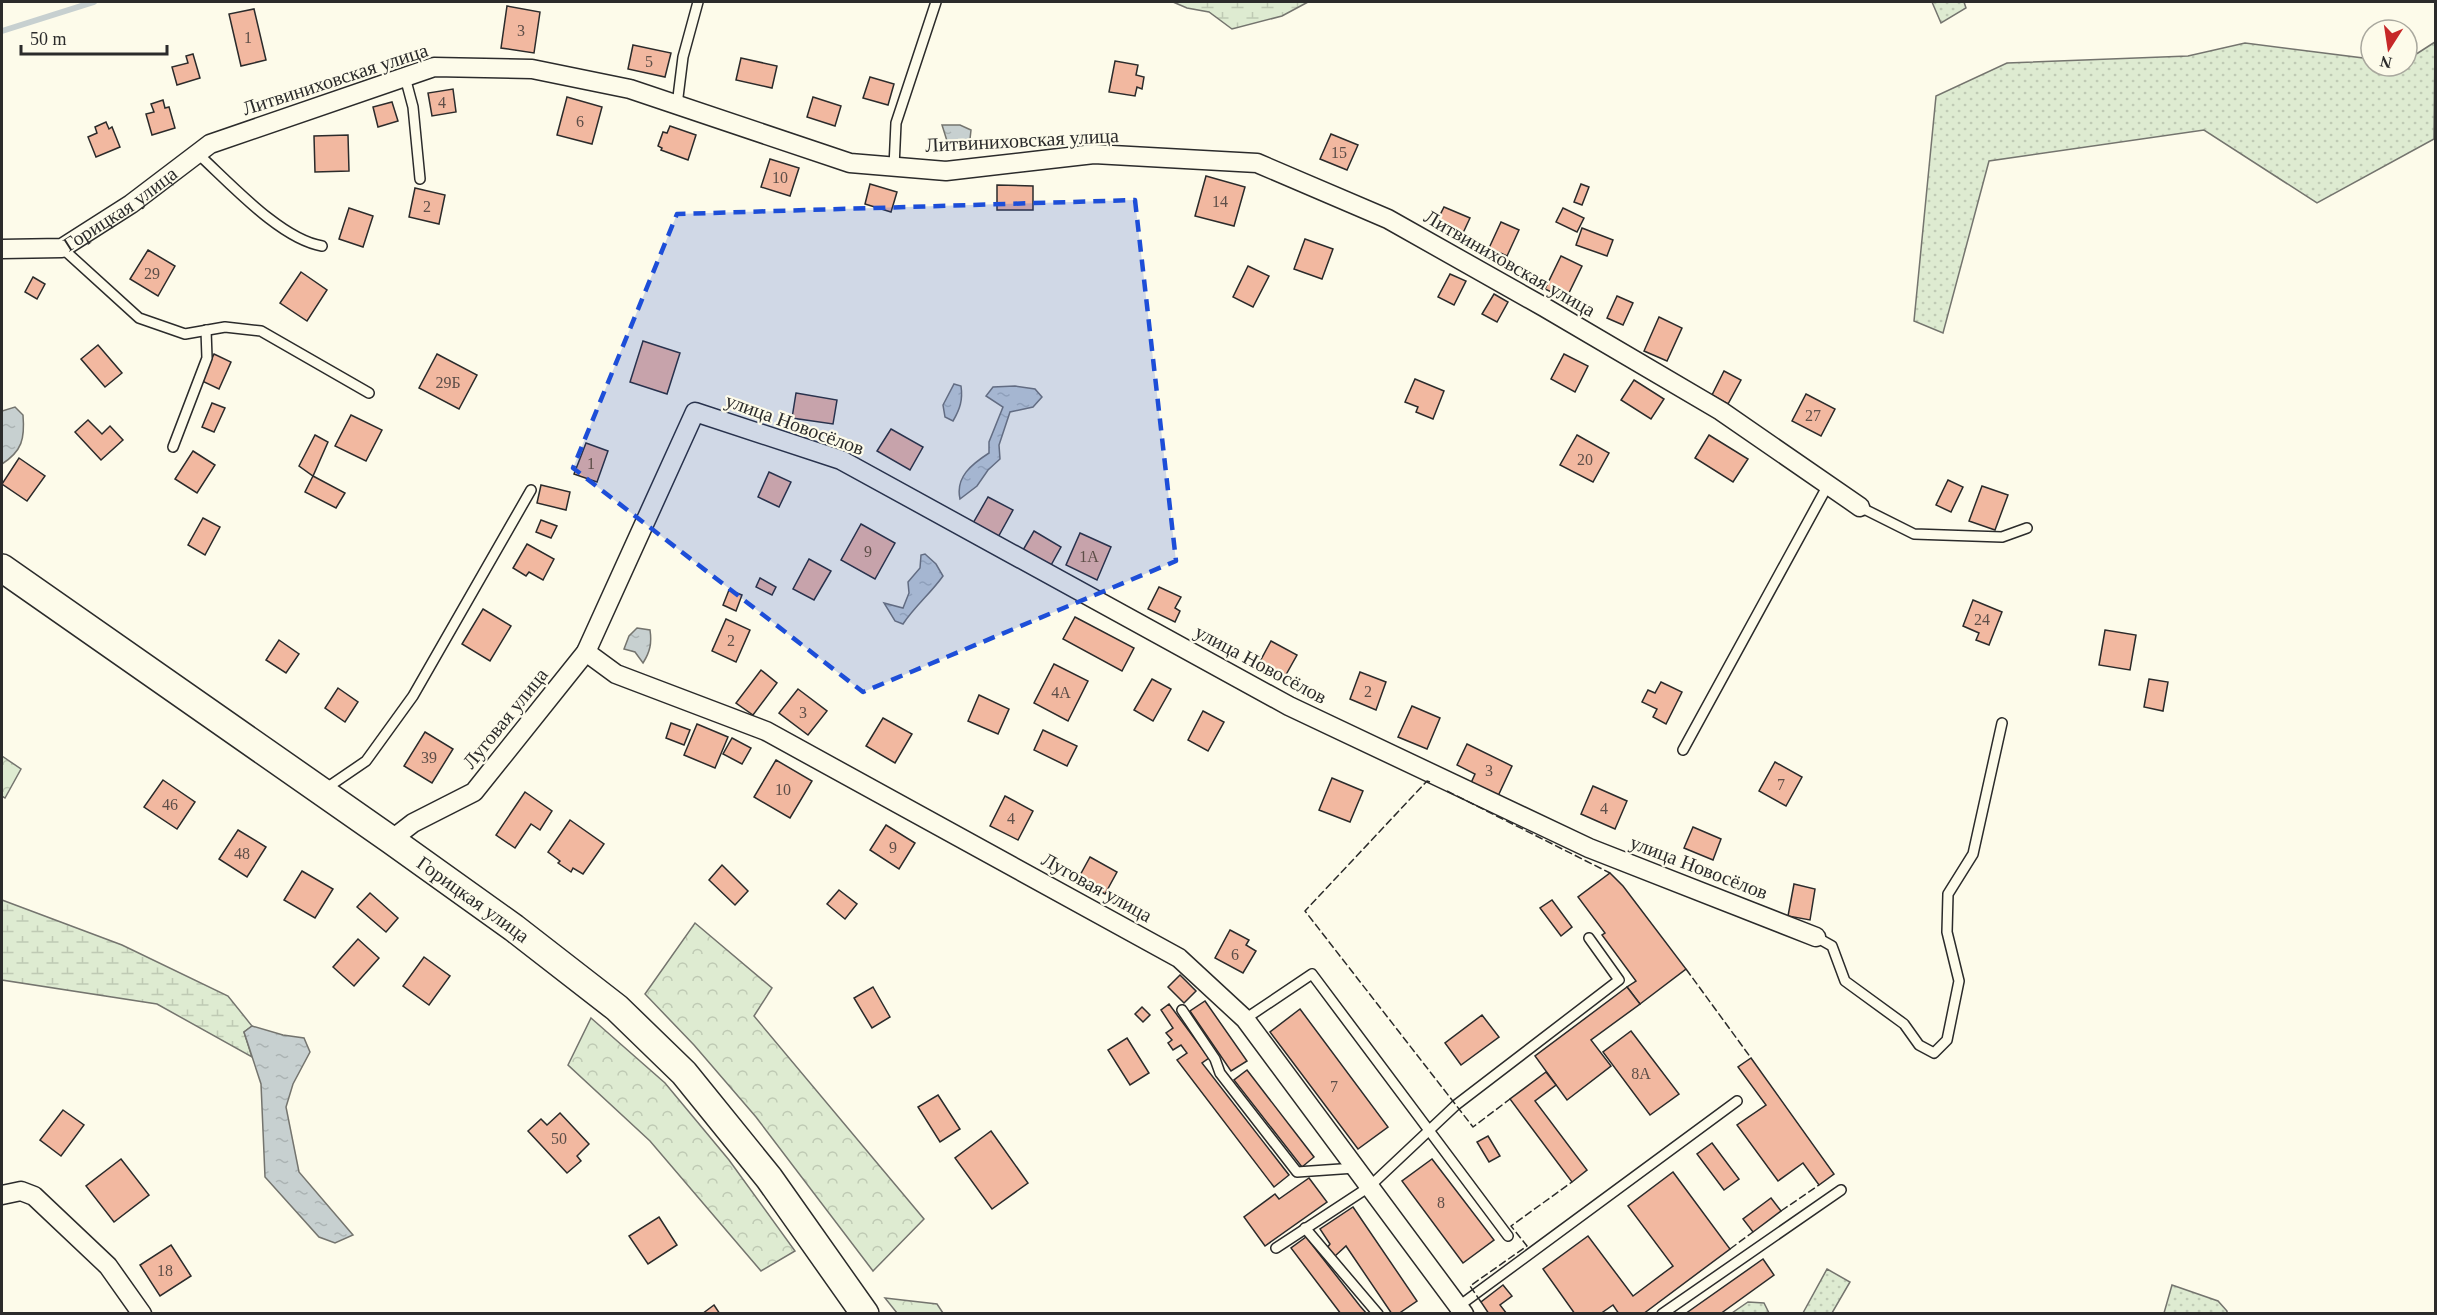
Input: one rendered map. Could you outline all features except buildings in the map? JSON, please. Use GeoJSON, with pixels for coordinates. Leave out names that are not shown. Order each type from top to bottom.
{"type":"FeatureCollection","features":[{"type":"Feature","properties":{"kind":"main road","name":"Горицкая улица"},"geometry":{"type":"LineString","coordinates":[[2,568],[391,840],[514,928],[617,1008],[684,1073],[769,1178],[866,1314]]}},
{"type":"Feature","properties":{"kind":"street","name":"Литвиниховская улица"},"geometry":{"type":"LineString","coordinates":[[197,153],[210,144],[434,67],[532,69],[630,89],[850,163],[946,171],[1094,154],[1257,163],[1388,219],[1721,411],[1860,507]]}},
{"type":"Feature","properties":{"kind":"street","name":"Горицкая улица"},"geometry":{"type":"LineString","coordinates":[[2,249],[62,248],[131,204],[197,153]]}},
{"type":"Feature","properties":{"kind":"street","name":"Луговая улица"},"geometry":{"type":"LineString","coordinates":[[391,840],[413,823],[474,792],[586,652],[695,412]]}},
{"type":"Feature","properties":{"kind":"street","name":"улица Новосёлов"},"geometry":{"type":"LineString","coordinates":[[695,412],[841,460],[1289,706],[1589,848],[1816,937]]}},
{"type":"Feature","properties":{"kind":"street","name":"Луговая улица"},"geometry":{"type":"LineString","coordinates":[[586,652],[616,674],[766,731],[1179,958],[1245,1018],[1462,1310]]}},
{"type":"Feature","properties":{"kind":"street"},"geometry":{"type":"LineString","coordinates":[[2,1195],[21,1191],[34,1196],[108,1266],[142,1314]]}},
{"type":"Feature","properties":{"kind":"lane"},"geometry":{"type":"LineString","coordinates":[[677,105],[683,57],[698,2]]}},
{"type":"Feature","properties":{"kind":"lane"},"geometry":{"type":"LineString","coordinates":[[894,167],[896,123],[936,2]]}},
{"type":"Feature","properties":{"kind":"lane"},"geometry":{"type":"LineString","coordinates":[[405,77],[413,107],[420,179]]}},
{"type":"Feature","properties":{"kind":"lane"},"geometry":{"type":"LineString","coordinates":[[197,153],[276,224],[306,243],[322,246]]}},
{"type":"Feature","properties":{"kind":"lane"},"geometry":{"type":"LineString","coordinates":[[62,248],[139,318],[185,334],[225,327],[261,332],[369,393]]}},
{"type":"Feature","properties":{"kind":"lane"},"geometry":{"type":"LineString","coordinates":[[173,447],[207,358],[206,330]]}},
{"type":"Feature","properties":{"kind":"lane"},"geometry":{"type":"LineString","coordinates":[[1683,750],[1828,485]]}},
{"type":"Feature","properties":{"kind":"lane"},"geometry":{"type":"LineString","coordinates":[[320,792],[366,761],[413,696],[531,490]]}},
{"type":"Feature","properties":{"kind":"lane"},"geometry":{"type":"LineString","coordinates":[[1860,507],[1914,534],[2002,537],[2027,528]]}},
{"type":"Feature","properties":{"kind":"lane"},"geometry":{"type":"LineString","coordinates":[[1816,937],[1832,946],[1845,981],[1904,1024],[1919,1045],[1934,1053],[1947,1041],[1959,981],[1947,932],[1948,894],[1973,854],[2002,723]]}},
{"type":"Feature","properties":{"kind":"lane"},"geometry":{"type":"LineString","coordinates":[[1276,1248],[1369,1187],[1456,1105],[1619,980],[1589,938]]}},
{"type":"Feature","properties":{"kind":"lane"},"geometry":{"type":"LineString","coordinates":[[1245,1018],[1312,974],[1508,1236]]}},
{"type":"Feature","properties":{"kind":"lane"},"geometry":{"type":"LineString","coordinates":[[1182,1010],[1215,1059],[1220,1073],[1297,1172],[1355,1168]]}},
{"type":"Feature","properties":{"kind":"lane"},"geometry":{"type":"LineString","coordinates":[[1462,1310],[1737,1101]]}},
{"type":"Feature","properties":{"kind":"lane"},"geometry":{"type":"LineString","coordinates":[[1662,1314],[1841,1190]]}},
{"type":"Feature","properties":{"kind":"lane"},"geometry":{"type":"LineString","coordinates":[[1305,1228],[1378,1314]]}},
{"type":"Feature","properties":{"kind":"highlighted area"},"geometry":{"type":"Polygon","coordinates":[[[1135,200],[1176,561],[863,692],[573,468],[677,214],[1135,200]]]}},
{"type":"Feature","properties":{"kind":"green space"},"geometry":{"type":"Polygon","coordinates":[[[1173,2],[1308,2],[1282,16],[1232,29],[1209,12],[1187,8],[1173,2]]]}},
{"type":"Feature","properties":{"kind":"green space"},"geometry":{"type":"Polygon","coordinates":[[[1932,2],[1964,2],[1966,8],[1941,23],[1932,2]]]}},
{"type":"Feature","properties":{"kind":"green space"},"geometry":{"type":"Polygon","coordinates":[[[2435,42],[2434,139],[2317,203],[2204,130],[1989,161],[1943,333],[1914,321],[1936,96],[2007,63],[2188,56],[2245,43],[2359,57],[2359,78],[2419,78],[2419,52],[2435,42]]]}},
{"type":"Feature","properties":{"kind":"green space"},"geometry":{"type":"Polygon","coordinates":[[[2,756],[21,769],[5,798],[2,796],[2,756]]]}},
{"type":"Feature","properties":{"kind":"green space"},"geometry":{"type":"Polygon","coordinates":[[[2,900],[122,945],[228,996],[252,1026],[244,1032],[252,1057],[157,1004],[2,980],[2,900]]]}},
{"type":"Feature","properties":{"kind":"green space"},"geometry":{"type":"Polygon","coordinates":[[[695,923],[772,988],[754,1016],[924,1219],[873,1271],[756,1117],[694,1045],[645,994],[695,923]]]}},
{"type":"Feature","properties":{"kind":"green space"},"geometry":{"type":"Polygon","coordinates":[[[591,1018],[665,1083],[729,1160],[795,1251],[761,1271],[650,1141],[568,1065],[591,1018]]]}},
{"type":"Feature","properties":{"kind":"green space"},"geometry":{"type":"Polygon","coordinates":[[[1827,1269],[1850,1282],[1832,1313],[1803,1313],[1827,1269]]]}},
{"type":"Feature","properties":{"kind":"green space"},"geometry":{"type":"Polygon","coordinates":[[[2172,1285],[2218,1301],[2227,1313],[2164,1313],[2172,1285]]]}},
{"type":"Feature","properties":{"kind":"green space"},"geometry":{"type":"Polygon","coordinates":[[[885,1298],[937,1304],[943,1313],[897,1313],[885,1298]]]}},
{"type":"Feature","properties":{"kind":"green space"},"geometry":{"type":"Polygon","coordinates":[[[1748,1302],[1764,1303],[1769,1313],[1732,1313],[1748,1302]]]}},
{"type":"Feature","properties":{"kind":"water"},"geometry":{"type":"Polygon","coordinates":[[[942,125],[960,125],[971,130],[970,139],[960,145],[947,141],[942,125]]]}},
{"type":"Feature","properties":{"kind":"water"},"geometry":{"type":"Polygon","coordinates":[[[954,384],[961,386],[962,396],[953,421],[945,417],[943,405],[954,384]]]}},
{"type":"Feature","properties":{"kind":"water"},"geometry":{"type":"Polygon","coordinates":[[[1015,386],[1035,389],[1042,397],[1033,407],[1010,412],[999,445],[1000,459],[988,470],[977,486],[960,499],[962,478],[971,467],[989,453],[989,442],[1003,407],[986,396],[993,387],[1015,386]]]}},
{"type":"Feature","properties":{"kind":"water"},"geometry":{"type":"Polygon","coordinates":[[[15,407],[23,415],[23,438],[14,454],[2,464],[2,411],[15,407]]]}},
{"type":"Feature","properties":{"kind":"water"},"geometry":{"type":"Polygon","coordinates":[[[925,554],[936,564],[943,576],[903,624],[895,621],[884,603],[903,608],[909,593],[908,582],[920,568],[921,555],[925,554]]]}},
{"type":"Feature","properties":{"kind":"water"},"geometry":{"type":"Polygon","coordinates":[[[637,628],[650,630],[650,647],[643,663],[635,652],[624,649],[629,636],[637,628]]]}},
{"type":"Feature","properties":{"kind":"water"},"geometry":{"type":"Polygon","coordinates":[[[252,1026],[304,1038],[310,1052],[293,1084],[286,1107],[299,1172],[353,1235],[335,1243],[319,1237],[265,1177],[261,1084],[244,1032],[252,1026]]]}},
{"type":"Feature","properties":{"kind":"waterway"},"geometry":{"type":"LineString","coordinates":[[2,31],[94,2]]}},
{"type":"Feature","properties":{"kind":"fence"},"geometry":{"type":"LineString","coordinates":[[1430,782],[1427,781],[1305,911],[1473,1127],[1510,1099]]}},
{"type":"Feature","properties":{"kind":"fence"},"geometry":{"type":"LineString","coordinates":[[1447,791],[1610,873]]}},
{"type":"Feature","properties":{"kind":"fence"},"geometry":{"type":"LineString","coordinates":[[1686,969],[1751,1058]]}},
{"type":"Feature","properties":{"kind":"fence"},"geometry":{"type":"LineString","coordinates":[[1481,1302],[1470,1286],[1527,1246],[1511,1226],[1572,1182]]}},
{"type":"Feature","properties":{"kind":"fence"},"geometry":{"type":"LineString","coordinates":[[1781,1211],[1819,1185]]}},
{"type":"Feature","properties":{"kind":"fence"},"geometry":{"type":"LineString","coordinates":[[1730,1249],[1753,1232]]}}]}
